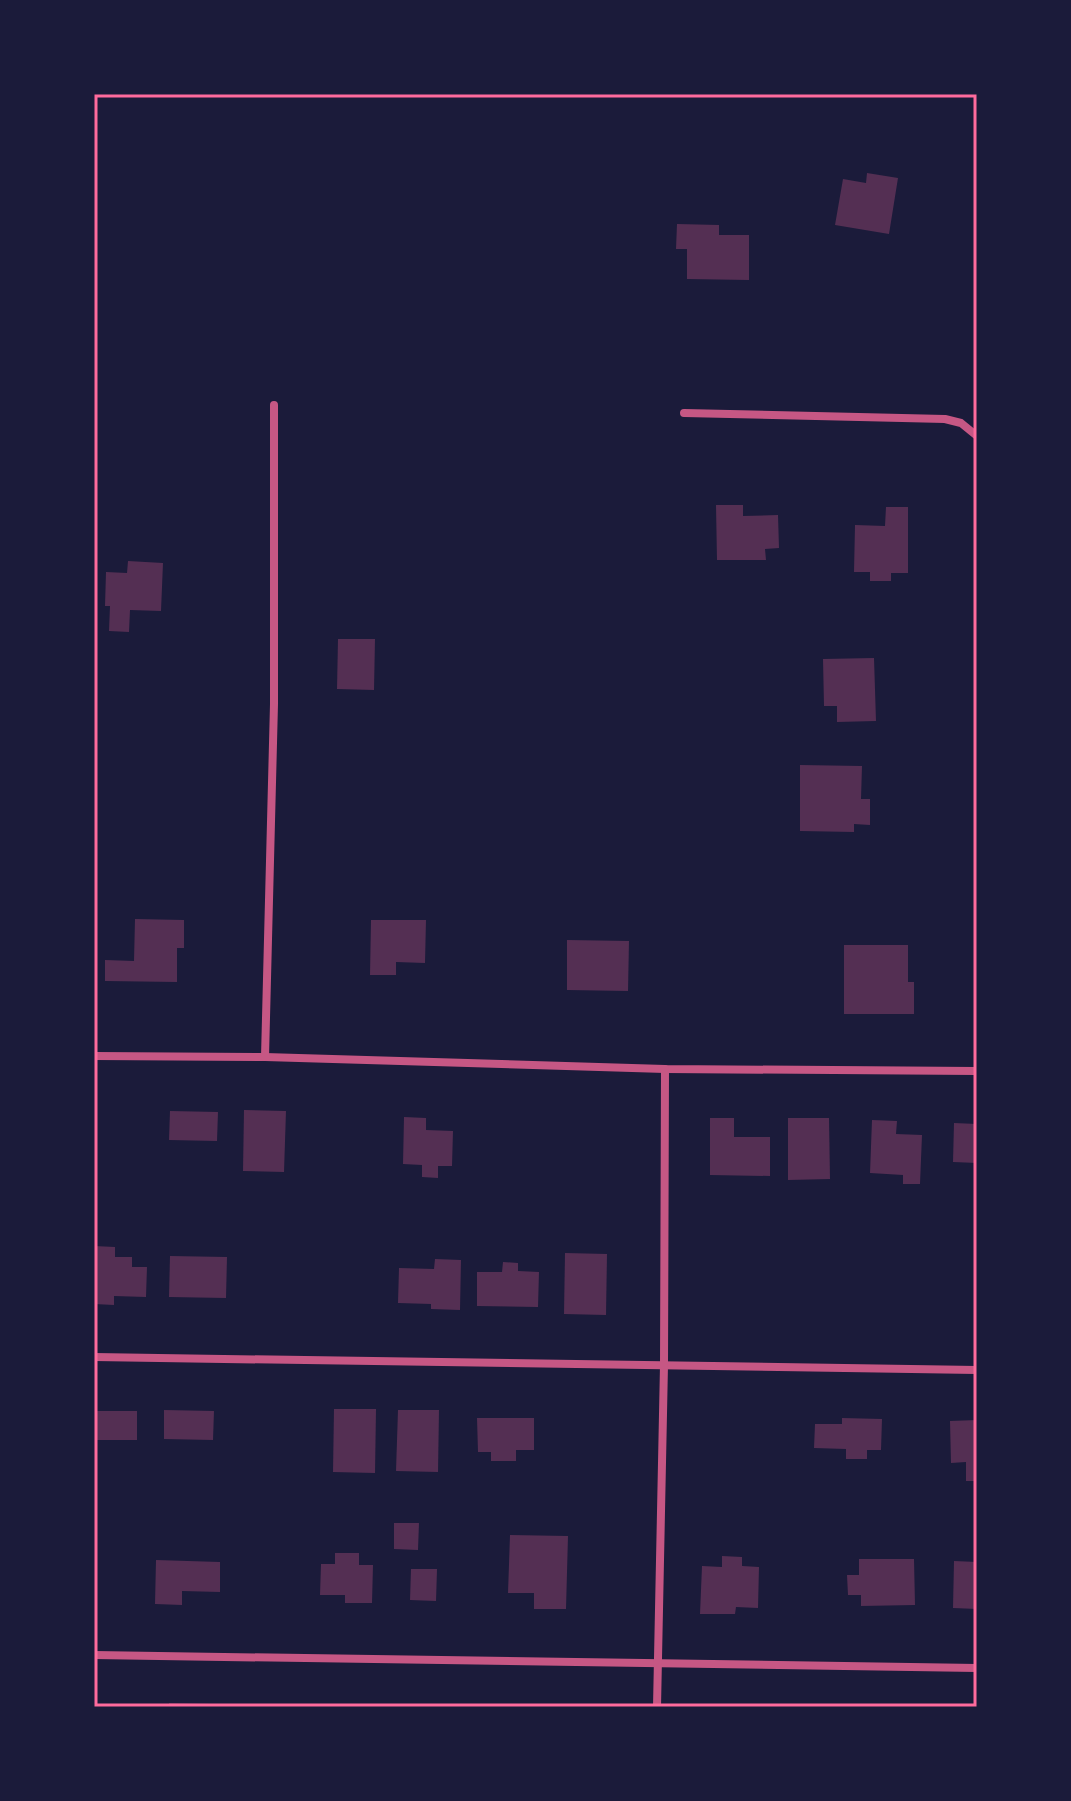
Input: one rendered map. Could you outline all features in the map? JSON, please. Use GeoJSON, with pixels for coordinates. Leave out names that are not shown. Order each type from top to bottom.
{"type":"FeatureCollection","features":[{"type":"Feature","properties":{"kind":"street"},"geometry":{"type":"LineString","coordinates":[[265,1057],[274,704],[274,405]]}},
{"type":"Feature","properties":{"kind":"street"},"geometry":{"type":"LineString","coordinates":[[684,413],[945,419],[961,423],[977,436]]}},
{"type":"Feature","properties":{"kind":"street"},"geometry":{"type":"LineString","coordinates":[[94,1056],[265,1057],[665,1069],[977,1071]]}},
{"type":"Feature","properties":{"kind":"street"},"geometry":{"type":"LineString","coordinates":[[657,1707],[664,1365],[665,1069]]}},
{"type":"Feature","properties":{"kind":"street"},"geometry":{"type":"LineString","coordinates":[[94,1357],[977,1370]]}},
{"type":"Feature","properties":{"kind":"street"},"geometry":{"type":"LineString","coordinates":[[94,1655],[977,1668]]}},
{"type":"Feature","properties":{"kind":"building"},"geometry":{"type":"Polygon","coordinates":[[[867,173],[898,178],[889,234],[835,225],[843,179],[866,183],[867,173]]]}},
{"type":"Feature","properties":{"kind":"building"},"geometry":{"type":"Polygon","coordinates":[[[677,224],[719,225],[719,235],[749,235],[749,280],[687,279],[687,249],[676,249],[677,224]]]}},
{"type":"Feature","properties":{"kind":"building"},"geometry":{"type":"Polygon","coordinates":[[[716,505],[743,505],[743,516],[778,515],[779,548],[765,549],[766,560],[717,560],[716,505]]]}},
{"type":"Feature","properties":{"kind":"building"},"geometry":{"type":"Polygon","coordinates":[[[886,507],[908,507],[908,573],[891,573],[891,581],[870,581],[870,572],[854,572],[855,525],[885,526],[886,507]]]}},
{"type":"Feature","properties":{"kind":"building"},"geometry":{"type":"Polygon","coordinates":[[[128,561],[163,563],[161,611],[130,610],[129,632],[109,631],[110,606],[105,606],[106,572],[127,573],[128,561]]]}},
{"type":"Feature","properties":{"kind":"building"},"geometry":{"type":"Polygon","coordinates":[[[338,639],[375,639],[374,690],[337,689],[338,639]]]}},
{"type":"Feature","properties":{"kind":"building"},"geometry":{"type":"Polygon","coordinates":[[[874,658],[876,721],[837,722],[837,706],[824,706],[823,659],[874,658]]]}},
{"type":"Feature","properties":{"kind":"building"},"geometry":{"type":"Polygon","coordinates":[[[800,765],[862,766],[861,799],[870,799],[870,825],[854,824],[854,832],[800,831],[800,765]]]}},
{"type":"Feature","properties":{"kind":"building"},"geometry":{"type":"Polygon","coordinates":[[[135,919],[184,920],[184,948],[177,948],[177,982],[105,981],[105,960],[134,961],[135,919]]]}},
{"type":"Feature","properties":{"kind":"building"},"geometry":{"type":"Polygon","coordinates":[[[371,920],[426,920],[425,963],[396,962],[396,975],[370,975],[371,920]]]}},
{"type":"Feature","properties":{"kind":"building"},"geometry":{"type":"Polygon","coordinates":[[[567,940],[629,941],[628,991],[567,990],[567,940]]]}},
{"type":"Feature","properties":{"kind":"building"},"geometry":{"type":"Polygon","coordinates":[[[844,945],[908,945],[908,982],[914,982],[914,1014],[844,1014],[844,945]]]}},
{"type":"Feature","properties":{"kind":"building"},"geometry":{"type":"Polygon","coordinates":[[[244,1110],[286,1111],[284,1172],[243,1171],[244,1110]]]}},
{"type":"Feature","properties":{"kind":"building"},"geometry":{"type":"Polygon","coordinates":[[[170,1111],[218,1112],[217,1141],[169,1140],[170,1111]]]}},
{"type":"Feature","properties":{"kind":"building"},"geometry":{"type":"Polygon","coordinates":[[[404,1117],[426,1118],[426,1130],[453,1131],[452,1166],[438,1166],[438,1178],[422,1177],[422,1165],[403,1164],[404,1117]]]}},
{"type":"Feature","properties":{"kind":"building"},"geometry":{"type":"Polygon","coordinates":[[[710,1118],[734,1118],[734,1137],[770,1137],[770,1176],[710,1175],[710,1118]]]}},
{"type":"Feature","properties":{"kind":"building"},"geometry":{"type":"Polygon","coordinates":[[[788,1118],[829,1118],[830,1179],[788,1180],[788,1118]]]}},
{"type":"Feature","properties":{"kind":"building"},"geometry":{"type":"Polygon","coordinates":[[[872,1120],[897,1121],[896,1134],[922,1135],[920,1184],[903,1184],[903,1175],[870,1173],[872,1120]]]}},
{"type":"Feature","properties":{"kind":"building"},"geometry":{"type":"Polygon","coordinates":[[[954,1123],[977,1124],[977,1163],[953,1162],[954,1123]]]}},
{"type":"Feature","properties":{"kind":"building"},"geometry":{"type":"Polygon","coordinates":[[[94,1246],[115,1247],[115,1257],[132,1257],[132,1267],[147,1267],[146,1297],[114,1296],[114,1305],[94,1304],[94,1246]]]}},
{"type":"Feature","properties":{"kind":"building"},"geometry":{"type":"Polygon","coordinates":[[[565,1253],[607,1254],[606,1315],[564,1314],[565,1253]]]}},
{"type":"Feature","properties":{"kind":"building"},"geometry":{"type":"Polygon","coordinates":[[[170,1256],[227,1257],[226,1298],[169,1297],[170,1256]]]}},
{"type":"Feature","properties":{"kind":"building"},"geometry":{"type":"Polygon","coordinates":[[[435,1259],[461,1260],[460,1310],[431,1309],[431,1304],[398,1303],[399,1268],[434,1269],[435,1259]]]}},
{"type":"Feature","properties":{"kind":"building"},"geometry":{"type":"Polygon","coordinates":[[[503,1262],[518,1263],[518,1271],[539,1272],[538,1307],[477,1306],[477,1272],[502,1272],[503,1262]]]}},
{"type":"Feature","properties":{"kind":"building"},"geometry":{"type":"Polygon","coordinates":[[[334,1409],[376,1409],[375,1473],[333,1472],[334,1409]]]}},
{"type":"Feature","properties":{"kind":"building"},"geometry":{"type":"Polygon","coordinates":[[[164,1410],[214,1411],[213,1440],[164,1439],[164,1410]]]}},
{"type":"Feature","properties":{"kind":"building"},"geometry":{"type":"Polygon","coordinates":[[[398,1410],[439,1410],[438,1472],[396,1471],[398,1410]]]}},
{"type":"Feature","properties":{"kind":"building"},"geometry":{"type":"Polygon","coordinates":[[[94,1411],[137,1411],[137,1440],[94,1440],[94,1411]]]}},
{"type":"Feature","properties":{"kind":"building"},"geometry":{"type":"Polygon","coordinates":[[[477,1418],[534,1418],[534,1450],[516,1450],[516,1461],[491,1461],[491,1452],[478,1452],[477,1418]]]}},
{"type":"Feature","properties":{"kind":"building"},"geometry":{"type":"Polygon","coordinates":[[[842,1418],[882,1419],[881,1450],[867,1450],[867,1459],[846,1459],[846,1449],[814,1448],[815,1424],[842,1424],[842,1418]]]}},
{"type":"Feature","properties":{"kind":"building"},"geometry":{"type":"Polygon","coordinates":[[[977,1420],[977,1481],[966,1481],[966,1462],[951,1463],[950,1421],[977,1420]]]}},
{"type":"Feature","properties":{"kind":"building"},"geometry":{"type":"Polygon","coordinates":[[[394,1523],[419,1523],[418,1550],[394,1549],[394,1523]]]}},
{"type":"Feature","properties":{"kind":"building"},"geometry":{"type":"Polygon","coordinates":[[[510,1535],[568,1536],[566,1609],[534,1609],[534,1593],[508,1593],[510,1535]]]}},
{"type":"Feature","properties":{"kind":"building"},"geometry":{"type":"Polygon","coordinates":[[[335,1553],[359,1553],[359,1565],[373,1565],[372,1603],[345,1603],[345,1595],[320,1595],[321,1564],[335,1564],[335,1553]]]}},
{"type":"Feature","properties":{"kind":"building"},"geometry":{"type":"Polygon","coordinates":[[[722,1556],[742,1557],[742,1566],[759,1567],[758,1608],[736,1607],[735,1614],[700,1614],[702,1566],[722,1567],[722,1556]]]}},
{"type":"Feature","properties":{"kind":"building"},"geometry":{"type":"Polygon","coordinates":[[[859,1559],[914,1559],[915,1605],[861,1606],[861,1595],[848,1595],[847,1575],[859,1575],[859,1559]]]}},
{"type":"Feature","properties":{"kind":"building"},"geometry":{"type":"Polygon","coordinates":[[[156,1560],[220,1562],[220,1592],[182,1591],[182,1605],[155,1604],[156,1560]]]}},
{"type":"Feature","properties":{"kind":"building"},"geometry":{"type":"Polygon","coordinates":[[[954,1561],[977,1562],[977,1609],[953,1608],[954,1561]]]}},
{"type":"Feature","properties":{"kind":"building"},"geometry":{"type":"Polygon","coordinates":[[[411,1569],[437,1569],[436,1601],[410,1600],[411,1569]]]}},
{"type":"Feature","properties":{"kind":"building"},"geometry":{"type":"Polygon","coordinates":[[[169,1703],[212,1704],[212,1707],[169,1707],[169,1703]]]}}]}
